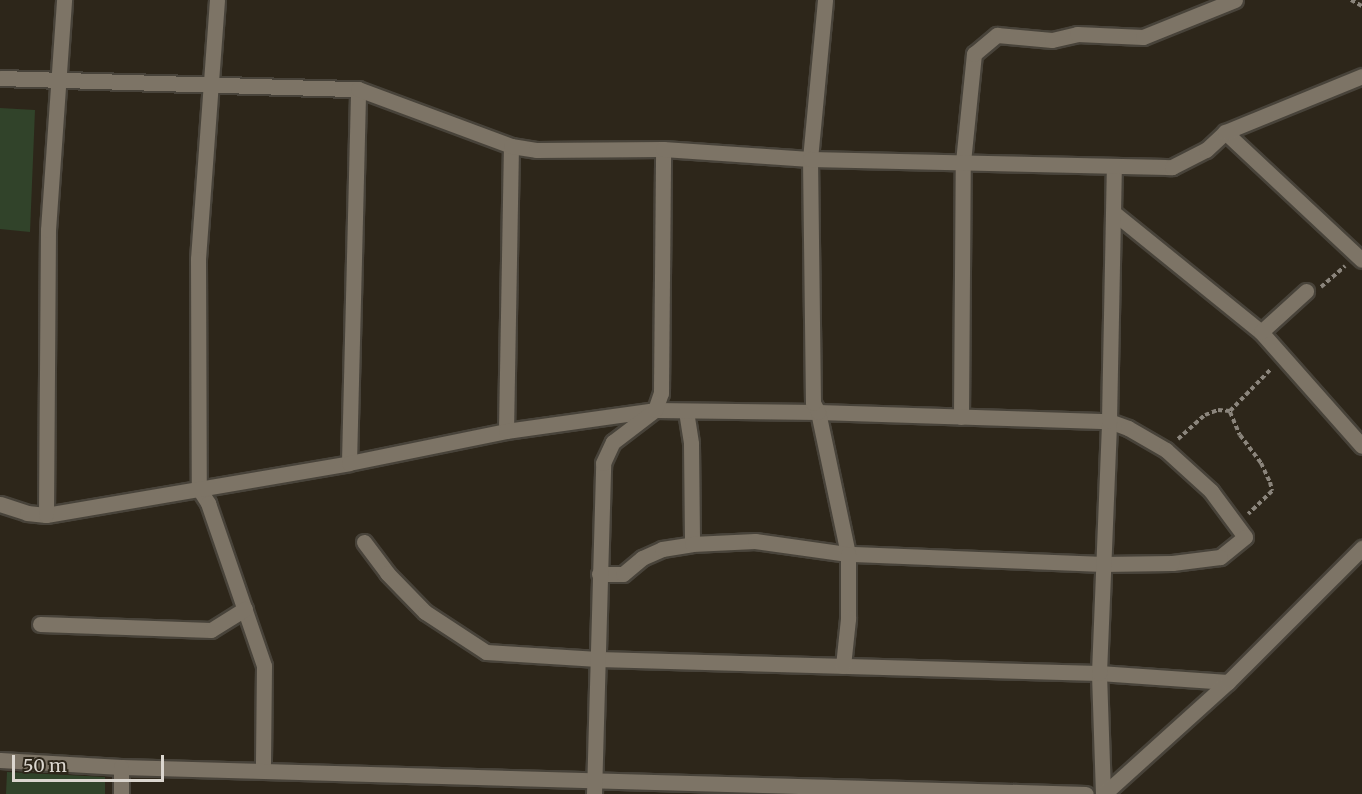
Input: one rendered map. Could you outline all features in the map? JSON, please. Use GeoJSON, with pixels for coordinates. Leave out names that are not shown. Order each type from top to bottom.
{"type":"FeatureCollection","features":[{"type":"Feature","properties":{"kind":"street"},"geometry":{"type":"LineString","coordinates":[[46,515],[48,230],[64,0]]}},
{"type":"Feature","properties":{"kind":"street"},"geometry":{"type":"LineString","coordinates":[[217,0],[198,259],[199,489],[208,503],[264,666],[262,770]]}},
{"type":"Feature","properties":{"kind":"street"},"geometry":{"type":"LineString","coordinates":[[825,0],[810,159],[813,403],[818,412],[848,554],[848,619],[843,666]]}},
{"type":"Feature","properties":{"kind":"street"},"geometry":{"type":"LineString","coordinates":[[961,417],[963,162],[974,54],[997,35],[1052,40],[1077,33],[1143,37],[1235,0]]}},
{"type":"Feature","properties":{"kind":"street"},"geometry":{"type":"LineString","coordinates":[[0,78],[209,86],[358,88],[511,146],[536,150],[663,149],[810,159],[1172,167],[1206,150],[1225,132],[1362,76]]}},
{"type":"Feature","properties":{"kind":"street"},"geometry":{"type":"LineString","coordinates":[[349,463],[358,88]]}},
{"type":"Feature","properties":{"kind":"street"},"geometry":{"type":"LineString","coordinates":[[1225,132],[1361,258]]}},
{"type":"Feature","properties":{"kind":"street"},"geometry":{"type":"LineString","coordinates":[[506,431],[511,146]]}},
{"type":"Feature","properties":{"kind":"street"},"geometry":{"type":"LineString","coordinates":[[595,787],[603,463],[613,442],[655,410],[661,393],[663,149]]}},
{"type":"Feature","properties":{"kind":"street"},"geometry":{"type":"LineString","coordinates":[[1104,794],[1099,673],[1109,421],[1114,166]]}},
{"type":"Feature","properties":{"kind":"street"},"geometry":{"type":"LineString","coordinates":[[1114,213],[1261,332],[1362,446]]}},
{"type":"Feature","properties":{"kind":"street"},"geometry":{"type":"LineString","coordinates":[[1261,332],[1306,291]]}},
{"type":"Feature","properties":{"kind":"street"},"geometry":{"type":"LineString","coordinates":[[4,507],[46,515],[349,463],[506,431],[655,410],[818,412],[1109,421],[1128,428],[1166,450],[1211,491],[1245,537],[1220,557],[1172,563],[1102,564],[848,554],[755,541],[692,544],[642,558],[623,574],[599,574]]}},
{"type":"Feature","properties":{"kind":"street"},"geometry":{"type":"LineString","coordinates":[[686,411],[691,444],[692,544]]}},
{"type":"Feature","properties":{"kind":"street"},"geometry":{"type":"LineString","coordinates":[[364,543],[387,573],[424,612],[486,652],[598,658],[1099,673],[1228,682]]}},
{"type":"Feature","properties":{"kind":"street"},"geometry":{"type":"LineString","coordinates":[[1104,794],[1228,682],[1362,548]]}},
{"type":"Feature","properties":{"kind":"street"},"geometry":{"type":"LineString","coordinates":[[40,624],[211,630],[245,609]]}},
{"type":"Feature","properties":{"kind":"street"},"geometry":{"type":"LineString","coordinates":[[0,760],[122,767],[262,770],[595,787],[1086,794]]}},
{"type":"Feature","properties":{"kind":"street"},"geometry":{"type":"LineString","coordinates":[[121,794],[122,767]]}},
{"type":"Feature","properties":{"kind":"path"},"geometry":{"type":"LineString","coordinates":[[1351,0],[1362,6]]}},
{"type":"Feature","properties":{"kind":"path"},"geometry":{"type":"LineString","coordinates":[[1306,291],[1318,289],[1345,266],[1361,258]]}},
{"type":"Feature","properties":{"kind":"path"},"geometry":{"type":"LineString","coordinates":[[1230,411],[1282,358]]}},
{"type":"Feature","properties":{"kind":"path"},"geometry":{"type":"LineString","coordinates":[[1166,450],[1205,415],[1218,410],[1230,411]]}},
{"type":"Feature","properties":{"kind":"path"},"geometry":{"type":"LineString","coordinates":[[1230,411],[1240,435],[1261,463],[1272,491],[1236,525]]}},
{"type":"Feature","properties":{"kind":"green space"},"geometry":{"type":"Polygon","coordinates":[[[0,108],[35,110],[30,232],[0,229],[0,108]]]}},
{"type":"Feature","properties":{"kind":"green space"},"geometry":{"type":"Polygon","coordinates":[[[7,772],[105,777],[105,794],[6,794],[7,772]]]}}]}
